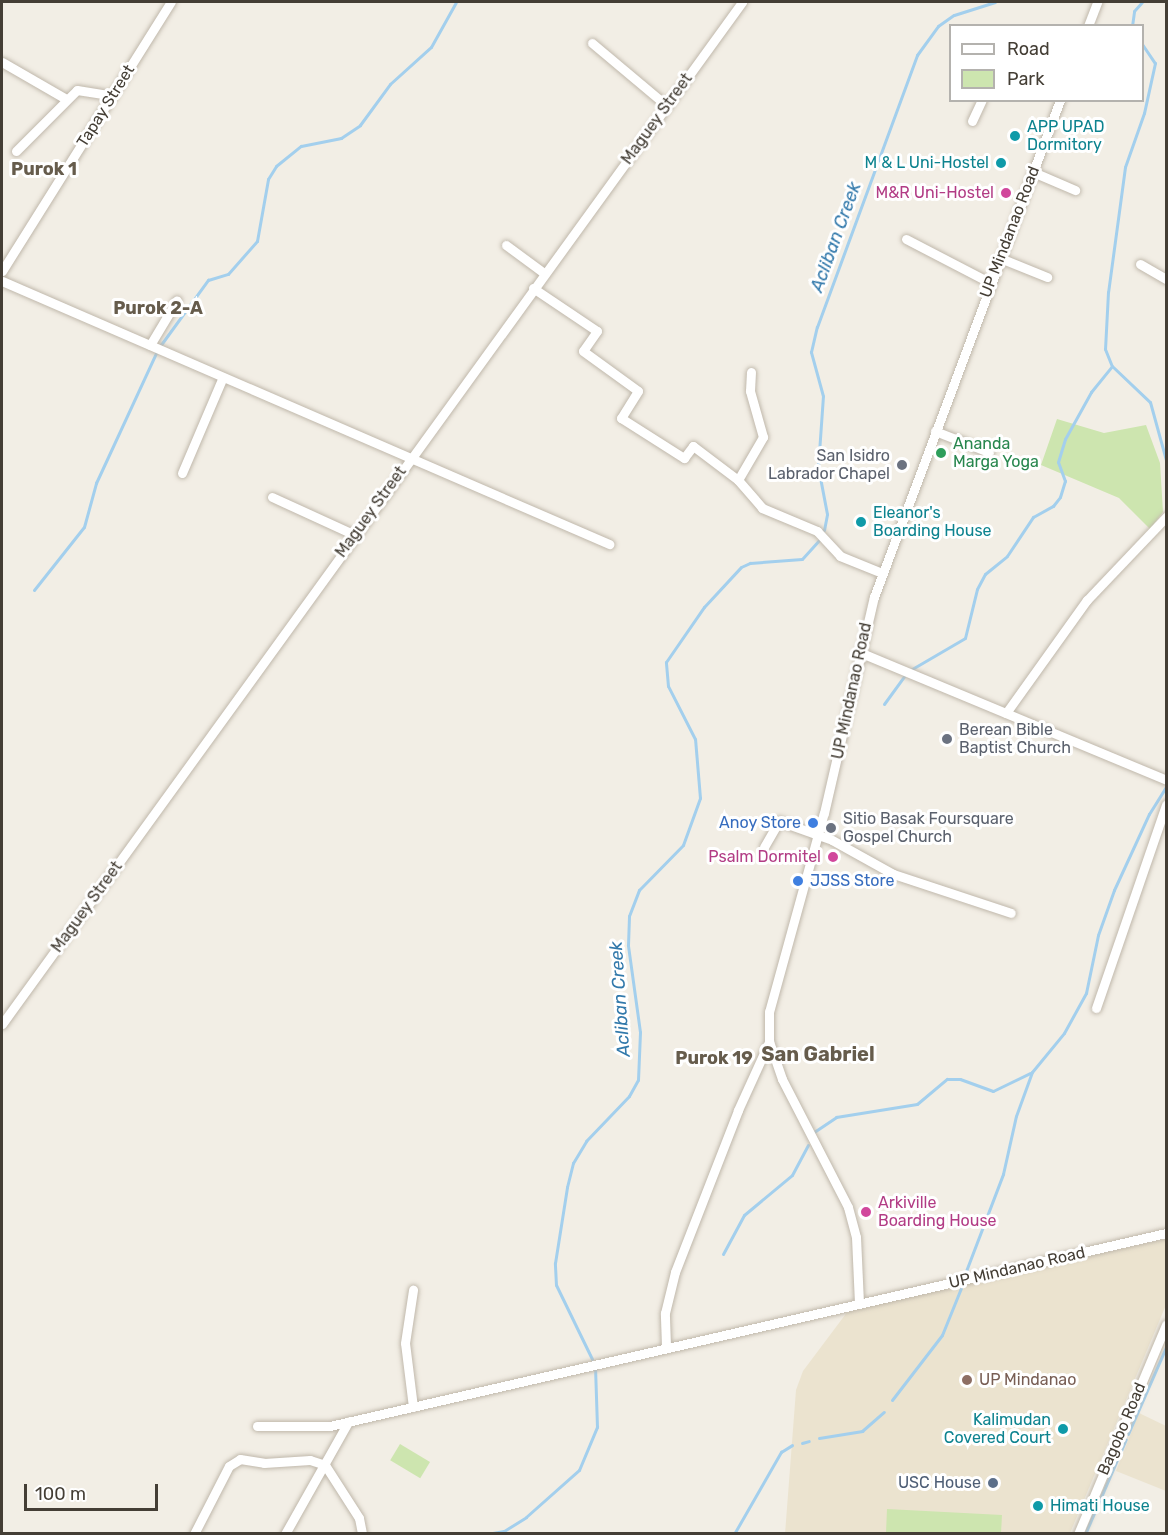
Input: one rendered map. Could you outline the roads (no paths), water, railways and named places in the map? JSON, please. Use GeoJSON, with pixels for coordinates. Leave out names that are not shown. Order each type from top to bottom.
{"type":"FeatureCollection","features":[{"type":"Feature","properties":{"kind":"street","name":"Tapay Street"},"geometry":{"type":"LineString","coordinates":[[2,271],[171,2]]}},
{"type":"Feature","properties":{"kind":"street","name":"Maguey Street"},"geometry":{"type":"LineString","coordinates":[[2,1024],[532,288],[742,2]]}},
{"type":"Feature","properties":{"kind":"street"},"geometry":{"type":"LineString","coordinates":[[1089,24],[1097,2]]}},
{"type":"Feature","properties":{"kind":"street"},"geometry":{"type":"LineString","coordinates":[[592,43],[667,106]]}},
{"type":"Feature","properties":{"kind":"street"},"geometry":{"type":"LineString","coordinates":[[2,62],[66,99]]}},
{"type":"Feature","properties":{"kind":"street"},"geometry":{"type":"LineString","coordinates":[[16,151],[66,99],[81,89],[113,96]]}},
{"type":"Feature","properties":{"kind":"street"},"geometry":{"type":"LineString","coordinates":[[972,121],[981,102]]}},
{"type":"Feature","properties":{"kind":"street","name":"UP Mindanao Road"},"geometry":{"type":"LineString","coordinates":[[1059,102],[882,573],[859,652],[818,835],[769,1012],[769,1042],[792,1103],[848,1207],[863,1302],[1167,1233]]}},
{"type":"Feature","properties":{"kind":"street"},"geometry":{"type":"LineString","coordinates":[[1033,172],[1075,190]]}},
{"type":"Feature","properties":{"kind":"street"},"geometry":{"type":"LineString","coordinates":[[906,239],[991,283]]}},
{"type":"Feature","properties":{"kind":"street"},"geometry":{"type":"LineString","coordinates":[[506,245],[544,273]]}},
{"type":"Feature","properties":{"kind":"street"},"geometry":{"type":"LineString","coordinates":[[1000,258],[1047,277]]}},
{"type":"Feature","properties":{"kind":"street"},"geometry":{"type":"LineString","coordinates":[[1140,264],[1167,279]]}},
{"type":"Feature","properties":{"kind":"street"},"geometry":{"type":"LineString","coordinates":[[2,281],[609,544]]}},
{"type":"Feature","properties":{"kind":"street"},"geometry":{"type":"LineString","coordinates":[[532,288],[597,331],[583,351],[638,391],[621,418],[684,458],[693,446],[738,480],[762,508],[817,531],[840,556],[882,573]]}},
{"type":"Feature","properties":{"kind":"street"},"geometry":{"type":"LineString","coordinates":[[150,345],[177,300]]}},
{"type":"Feature","properties":{"kind":"street"},"geometry":{"type":"LineString","coordinates":[[738,480],[763,438],[750,391],[751,372]]}},
{"type":"Feature","properties":{"kind":"street"},"geometry":{"type":"LineString","coordinates":[[182,473],[223,377]]}},
{"type":"Feature","properties":{"kind":"street"},"geometry":{"type":"LineString","coordinates":[[935,431],[989,452]]}},
{"type":"Feature","properties":{"kind":"street"},"geometry":{"type":"LineString","coordinates":[[272,497],[355,535]]}},
{"type":"Feature","properties":{"kind":"street"},"geometry":{"type":"LineString","coordinates":[[1005,713],[1088,600],[1167,517]]}},
{"type":"Feature","properties":{"kind":"street"},"geometry":{"type":"LineString","coordinates":[[859,652],[1167,780]]}},
{"type":"Feature","properties":{"kind":"street"},"geometry":{"type":"LineString","coordinates":[[1096,1008],[1167,805]]}},
{"type":"Feature","properties":{"kind":"street"},"geometry":{"type":"LineString","coordinates":[[764,847],[779,821],[818,835],[892,874],[1011,913]]}},
{"type":"Feature","properties":{"kind":"street"},"geometry":{"type":"LineString","coordinates":[[666,1346],[665,1313],[675,1272],[743,1099],[769,1042]]}},
{"type":"Feature","properties":{"kind":"street"},"geometry":{"type":"LineString","coordinates":[[413,1290],[405,1343],[413,1407]]}},
{"type":"Feature","properties":{"kind":"street"},"geometry":{"type":"LineString","coordinates":[[257,1426],[306,1429],[348,1422],[666,1346],[863,1302]]}},
{"type":"Feature","properties":{"kind":"street","name":"Bagobo Road"},"geometry":{"type":"LineString","coordinates":[[1078,1533],[1167,1325]]}},
{"type":"Feature","properties":{"kind":"street"},"geometry":{"type":"LineString","coordinates":[[285,1533],[348,1422]]}},
{"type":"Feature","properties":{"kind":"street"},"geometry":{"type":"LineString","coordinates":[[194,1533],[236,1460],[264,1463],[310,1460],[325,1465],[359,1518],[362,1533]]}},
{"type":"Feature","properties":{"kind":"waterway"},"geometry":{"type":"LineString","coordinates":[[160,346],[208,280],[228,274],[257,241],[268,179],[276,166],[301,146],[341,138],[360,125],[390,84],[431,47],[456,2]]}},
{"type":"Feature","properties":{"kind":"waterway","name":"Acliban Creek"},"geometry":{"type":"LineString","coordinates":[[824,530],[827,514],[818,467],[823,396],[811,352],[817,327],[917,55],[938,26],[954,15],[995,2]]}},
{"type":"Feature","properties":{"kind":"waterway"},"geometry":{"type":"LineString","coordinates":[[1132,24],[1134,11],[1142,2]]}},
{"type":"Feature","properties":{"kind":"waterway"},"geometry":{"type":"LineString","coordinates":[[1144,47],[1155,63],[1144,113],[1125,167],[1108,292],[1105,349],[1112,366],[1150,402],[1166,460]]}},
{"type":"Feature","properties":{"kind":"waterway"},"geometry":{"type":"LineString","coordinates":[[34,590],[84,527],[96,483],[156,353]]}},
{"type":"Feature","properties":{"kind":"waterway"},"geometry":{"type":"LineString","coordinates":[[912,669],[965,638],[977,589],[985,574],[1007,556],[1033,517],[1053,506],[1060,497],[1065,481],[1058,462],[1065,439],[1091,392],[1112,366]]}},
{"type":"Feature","properties":{"kind":"waterway","name":"Acliban Creek"},"geometry":{"type":"LineString","coordinates":[[592,1359],[556,1285],[555,1263],[567,1187],[573,1163],[586,1141],[629,1096],[638,1080],[640,1032],[628,945],[629,916],[639,890],[683,845],[700,798],[695,739],[668,686],[666,662],[704,607],[741,567],[750,563],[802,559],[819,540]]}},
{"type":"Feature","properties":{"kind":"waterway"},"geometry":{"type":"LineString","coordinates":[[884,704],[905,675]]}},
{"type":"Feature","properties":{"kind":"waterway"},"geometry":{"type":"LineString","coordinates":[[966,1271],[1003,1174],[1016,1116],[1032,1072],[1064,1033],[1086,993],[1098,935],[1114,890],[1149,814],[1166,787]]}},
{"type":"Feature","properties":{"kind":"waterway"},"geometry":{"type":"LineString","coordinates":[[814,1132],[836,1117],[917,1104],[947,1079],[960,1079],[993,1091],[1030,1073]]}},
{"type":"Feature","properties":{"kind":"waterway"},"geometry":{"type":"LineString","coordinates":[[723,1254],[744,1215],[792,1175],[808,1145]]}},
{"type":"Feature","properties":{"kind":"waterway"},"geometry":{"type":"LineString","coordinates":[[892,1400],[942,1335],[961,1288]]}},
{"type":"Feature","properties":{"kind":"waterway"},"geometry":{"type":"LineString","coordinates":[[1128,1434],[1166,1347]]}},
{"type":"Feature","properties":{"kind":"waterway","name":"Acliban Creek"},"geometry":{"type":"LineString","coordinates":[[487,1534],[504,1531],[526,1517],[579,1470],[597,1427],[595,1367]]}},
{"type":"Feature","properties":{"kind":"waterway"},"geometry":{"type":"LineString","coordinates":[[819,1438],[862,1431],[884,1412]]}},
{"type":"Feature","properties":{"kind":"waterway"},"geometry":{"type":"LineString","coordinates":[[1085,1534],[1126,1439]]}},
{"type":"Feature","properties":{"kind":"waterway"},"geometry":{"type":"LineString","coordinates":[[802,1443],[809,1441]]}},
{"type":"Feature","properties":{"kind":"waterway"},"geometry":{"type":"LineString","coordinates":[[734,1534],[781,1452],[792,1445]]}},
{"type":"Feature","properties":{"kind":"place","name":"APP UPAD Dormitory"},"geometry":{"type":"Point","coordinates":[1015,136]}},
{"type":"Feature","properties":{"kind":"place","name":"M & L Uni-Hostel"},"geometry":{"type":"Point","coordinates":[1001,163]}},
{"type":"Feature","properties":{"kind":"place","name":"M&R Uni-Hostel"},"geometry":{"type":"Point","coordinates":[1006,193]}},
{"type":"Feature","properties":{"kind":"place","name":"Ananda Marga Yoga"},"geometry":{"type":"Point","coordinates":[941,453]}},
{"type":"Feature","properties":{"kind":"place","name":"San Isidro Labrador Chapel"},"geometry":{"type":"Point","coordinates":[902,465]}},
{"type":"Feature","properties":{"kind":"place","name":"Eleanor's Boarding House"},"geometry":{"type":"Point","coordinates":[861,522]}},
{"type":"Feature","properties":{"kind":"place","name":"Berean Bible Baptist Church"},"geometry":{"type":"Point","coordinates":[947,739]}},
{"type":"Feature","properties":{"kind":"place","name":"Anoy Store"},"geometry":{"type":"Point","coordinates":[813,823]}},
{"type":"Feature","properties":{"kind":"place","name":"Sitio Basak Foursquare Gospel Church"},"geometry":{"type":"Point","coordinates":[831,828]}},
{"type":"Feature","properties":{"kind":"place","name":"Psalm Dormitel"},"geometry":{"type":"Point","coordinates":[833,857]}},
{"type":"Feature","properties":{"kind":"place","name":"JJSS Store"},"geometry":{"type":"Point","coordinates":[798,881]}},
{"type":"Feature","properties":{"kind":"place","name":"Arkiville Boarding House"},"geometry":{"type":"Point","coordinates":[866,1212]}},
{"type":"Feature","properties":{"kind":"place","name":"UP Mindanao"},"geometry":{"type":"Point","coordinates":[967,1380]}},
{"type":"Feature","properties":{"kind":"place","name":"Kalimudan Covered Court"},"geometry":{"type":"Point","coordinates":[1063,1429]}},
{"type":"Feature","properties":{"kind":"place","name":"USC House"},"geometry":{"type":"Point","coordinates":[993,1483]}},
{"type":"Feature","properties":{"kind":"place","name":"Himati House"},"geometry":{"type":"Point","coordinates":[1038,1506]}},
{"type":"Feature","properties":{"kind":"district","name":"Purok 1"},"geometry":{"type":"Point","coordinates":[44,169]}},
{"type":"Feature","properties":{"kind":"district","name":"Purok 2-A"},"geometry":{"type":"Point","coordinates":[158,308]}},
{"type":"Feature","properties":{"kind":"district","name":"San Gabriel"},"geometry":{"type":"Point","coordinates":[818,1054]}},
{"type":"Feature","properties":{"kind":"district","name":"Purok 19"},"geometry":{"type":"Point","coordinates":[714,1058]}}]}
